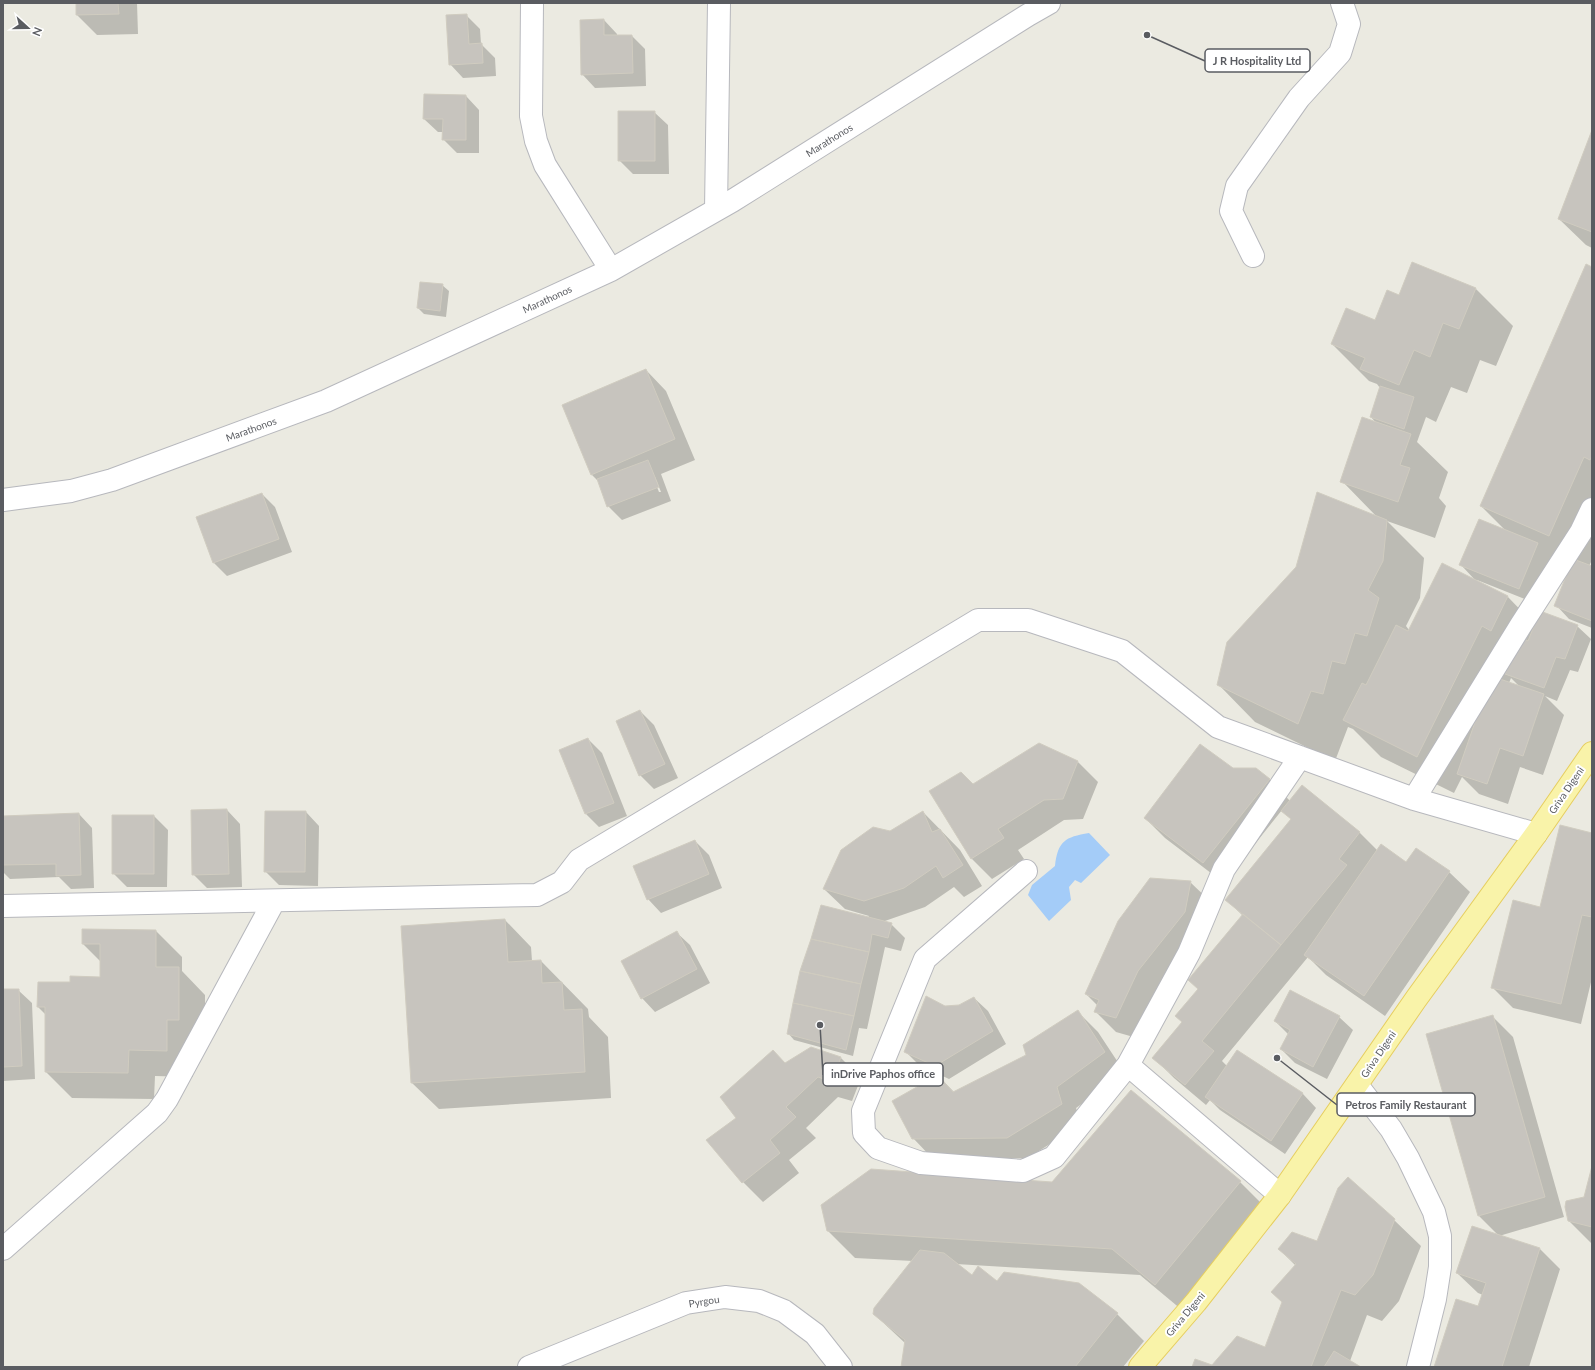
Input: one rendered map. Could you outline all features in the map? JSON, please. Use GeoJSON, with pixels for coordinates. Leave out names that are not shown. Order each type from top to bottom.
{"type":"FeatureCollection","features":[{"type":"Feature","properties":{"kind":"main road","name":"Griva Digeni"},"geometry":{"type":"LineString","coordinates":[[1140,1367],[1196,1302],[1280,1195],[1416,1000],[1588,764]]}},
{"type":"Feature","properties":{"kind":"street"},"geometry":{"type":"LineString","coordinates":[[532,3],[531,116],[536,141],[545,165],[611,270]]}},
{"type":"Feature","properties":{"kind":"street"},"geometry":{"type":"LineString","coordinates":[[716,210],[719,3]]}},
{"type":"Feature","properties":{"kind":"street","name":"Marathonos"},"geometry":{"type":"LineString","coordinates":[[3,500],[71,491],[112,480],[326,401],[611,270],[746,192],[1025,9],[1049,3]]}},
{"type":"Feature","properties":{"kind":"street"},"geometry":{"type":"LineString","coordinates":[[1253,256],[1231,211],[1237,186],[1299,98],[1340,53],[1349,24],[1342,3]]}},
{"type":"Feature","properties":{"kind":"street"},"geometry":{"type":"LineString","coordinates":[[1414,799],[1521,625],[1581,532],[1592,510]]}},
{"type":"Feature","properties":{"kind":"street"},"geometry":{"type":"LineString","coordinates":[[3,906],[537,895],[562,882],[579,860],[978,620],[1028,620],[1122,651],[1218,727],[1414,799],[1536,834]]}},
{"type":"Feature","properties":{"kind":"street"},"geometry":{"type":"LineString","coordinates":[[1026,871],[925,959],[863,1112],[864,1133],[878,1148],[921,1163],[1023,1171],[1054,1157],[1128,1065],[1189,953],[1224,869],[1300,757]]}},
{"type":"Feature","properties":{"kind":"street"},"geometry":{"type":"LineString","coordinates":[[3,1249],[157,1113],[167,1099],[274,901]]}},
{"type":"Feature","properties":{"kind":"street"},"geometry":{"type":"LineString","coordinates":[[1128,1065],[1280,1195]]}},
{"type":"Feature","properties":{"kind":"street"},"geometry":{"type":"LineString","coordinates":[[1357,1085],[1391,1129],[1408,1158],[1434,1212],[1440,1236],[1439,1273],[1435,1299],[1418,1367]]}},
{"type":"Feature","properties":{"kind":"street","name":"Pyrgou"},"geometry":{"type":"LineString","coordinates":[[529,1367],[686,1303],[725,1297],[759,1301],[784,1312],[815,1334],[841,1367]]}},
{"type":"Feature","properties":{"kind":"water"},"geometry":{"type":"Polygon","coordinates":[[[1089,833],[1110,855],[1081,883],[1075,880],[1069,887],[1071,900],[1049,921],[1028,895],[1032,885],[1055,866],[1058,851],[1064,842],[1074,836],[1089,833]]]}},
{"type":"Feature","properties":{"kind":"building"},"geometry":{"type":"Polygon","coordinates":[[[76,3],[118,3],[119,14],[76,15],[76,3]]]}},
{"type":"Feature","properties":{"kind":"building"},"geometry":{"type":"Polygon","coordinates":[[[467,14],[469,44],[482,43],[483,63],[449,65],[446,15],[467,14]]]}},
{"type":"Feature","properties":{"kind":"building"},"geometry":{"type":"Polygon","coordinates":[[[604,19],[604,35],[632,35],[633,73],[581,75],[580,20],[604,19]]]}},
{"type":"Feature","properties":{"kind":"building"},"geometry":{"type":"Polygon","coordinates":[[[424,94],[466,95],[466,140],[442,140],[443,119],[423,119],[424,94]]]}},
{"type":"Feature","properties":{"kind":"building"},"geometry":{"type":"Polygon","coordinates":[[[618,111],[655,111],[655,161],[618,161],[618,111]]]}},
{"type":"Feature","properties":{"kind":"building"},"geometry":{"type":"Polygon","coordinates":[[[1592,130],[1592,232],[1558,219],[1592,130]]]}},
{"type":"Feature","properties":{"kind":"building"},"geometry":{"type":"Polygon","coordinates":[[[1412,262],[1476,288],[1459,329],[1443,323],[1430,357],[1414,350],[1399,385],[1360,369],[1365,358],[1331,344],[1346,308],[1375,320],[1387,290],[1399,295],[1412,262]]]}},
{"type":"Feature","properties":{"kind":"building"},"geometry":{"type":"Polygon","coordinates":[[[1586,264],[1592,267],[1592,456],[1590,460],[1584,457],[1549,536],[1480,506],[1586,264]]]}},
{"type":"Feature","properties":{"kind":"building"},"geometry":{"type":"Polygon","coordinates":[[[420,282],[443,284],[440,311],[417,308],[420,282]]]}},
{"type":"Feature","properties":{"kind":"building"},"geometry":{"type":"Polygon","coordinates":[[[646,369],[675,439],[591,475],[562,405],[646,369]]]}},
{"type":"Feature","properties":{"kind":"building"},"geometry":{"type":"Polygon","coordinates":[[[1380,386],[1414,397],[1404,429],[1370,417],[1380,386]]]}},
{"type":"Feature","properties":{"kind":"building"},"geometry":{"type":"Polygon","coordinates":[[[1362,417],[1411,434],[1400,465],[1410,468],[1398,502],[1340,482],[1362,417]]]}},
{"type":"Feature","properties":{"kind":"building"},"geometry":{"type":"Polygon","coordinates":[[[648,460],[659,487],[607,507],[597,479],[648,460]]]}},
{"type":"Feature","properties":{"kind":"building"},"geometry":{"type":"Polygon","coordinates":[[[1317,492],[1387,520],[1383,561],[1368,590],[1379,598],[1367,636],[1355,633],[1345,664],[1332,661],[1323,694],[1311,691],[1298,724],[1217,685],[1227,642],[1296,567],[1317,492]]]}},
{"type":"Feature","properties":{"kind":"building"},"geometry":{"type":"Polygon","coordinates":[[[262,493],[279,539],[213,563],[196,517],[262,493]]]}},
{"type":"Feature","properties":{"kind":"building"},"geometry":{"type":"Polygon","coordinates":[[[1479,519],[1538,543],[1519,589],[1459,565],[1479,519]]]}},
{"type":"Feature","properties":{"kind":"building"},"geometry":{"type":"Polygon","coordinates":[[[1573,559],[1592,566],[1592,621],[1554,606],[1573,559]]]}},
{"type":"Feature","properties":{"kind":"building"},"geometry":{"type":"Polygon","coordinates":[[[1442,563],[1508,596],[1491,631],[1482,626],[1417,757],[1343,720],[1362,683],[1366,685],[1396,625],[1408,631],[1442,563]]]}},
{"type":"Feature","properties":{"kind":"building"},"geometry":{"type":"Polygon","coordinates":[[[1540,611],[1578,625],[1565,659],[1556,657],[1544,688],[1505,674],[1521,637],[1528,641],[1540,611]]]}},
{"type":"Feature","properties":{"kind":"building"},"geometry":{"type":"Polygon","coordinates":[[[1491,676],[1544,694],[1523,756],[1500,748],[1487,784],[1457,774],[1491,676]]]}},
{"type":"Feature","properties":{"kind":"building"},"geometry":{"type":"Polygon","coordinates":[[[640,710],[665,764],[639,776],[616,721],[640,710]]]}},
{"type":"Feature","properties":{"kind":"building"},"geometry":{"type":"Polygon","coordinates":[[[588,738],[614,803],[585,814],[559,750],[588,738]]]}},
{"type":"Feature","properties":{"kind":"building"},"geometry":{"type":"Polygon","coordinates":[[[1039,743],[1078,761],[1063,799],[1044,800],[998,829],[1004,838],[971,859],[929,791],[961,772],[973,784],[1039,743]]]}},
{"type":"Feature","properties":{"kind":"building"},"geometry":{"type":"Polygon","coordinates":[[[1200,744],[1233,768],[1256,768],[1270,779],[1203,863],[1144,818],[1200,744]]]}},
{"type":"Feature","properties":{"kind":"building"},"geometry":{"type":"Polygon","coordinates":[[[1302,785],[1360,832],[1339,859],[1347,865],[1281,945],[1225,900],[1291,819],[1281,811],[1302,785]]]}},
{"type":"Feature","properties":{"kind":"building"},"geometry":{"type":"Polygon","coordinates":[[[227,809],[229,874],[192,875],[191,810],[227,809]]]}},
{"type":"Feature","properties":{"kind":"building"},"geometry":{"type":"Polygon","coordinates":[[[265,811],[306,811],[305,872],[264,872],[265,811]]]}},
{"type":"Feature","properties":{"kind":"building"},"geometry":{"type":"Polygon","coordinates":[[[923,811],[932,832],[940,829],[963,865],[943,878],[936,866],[904,888],[864,901],[823,889],[841,850],[873,827],[890,831],[923,811]]]}},
{"type":"Feature","properties":{"kind":"building"},"geometry":{"type":"Polygon","coordinates":[[[79,813],[81,875],[56,876],[56,864],[3,865],[3,816],[79,813]]]}},
{"type":"Feature","properties":{"kind":"building"},"geometry":{"type":"Polygon","coordinates":[[[112,815],[154,815],[154,874],[112,874],[112,815]]]}},
{"type":"Feature","properties":{"kind":"building"},"geometry":{"type":"Polygon","coordinates":[[[1560,825],[1592,833],[1592,917],[1582,915],[1561,1004],[1491,988],[1513,900],[1540,907],[1560,825]]]}},
{"type":"Feature","properties":{"kind":"building"},"geometry":{"type":"Polygon","coordinates":[[[695,840],[709,874],[647,900],[633,866],[695,840]]]}},
{"type":"Feature","properties":{"kind":"building"},"geometry":{"type":"Polygon","coordinates":[[[1381,844],[1406,862],[1416,848],[1450,871],[1364,996],[1304,955],[1381,844]]]}},
{"type":"Feature","properties":{"kind":"building"},"geometry":{"type":"Polygon","coordinates":[[[1150,878],[1191,881],[1185,912],[1138,971],[1116,1018],[1094,1012],[1099,1000],[1085,994],[1118,921],[1150,878]]]}},
{"type":"Feature","properties":{"kind":"building"},"geometry":{"type":"Polygon","coordinates":[[[821,905],[892,923],[888,938],[872,934],[869,952],[811,939],[821,905]]]}},
{"type":"Feature","properties":{"kind":"building"},"geometry":{"type":"Polygon","coordinates":[[[1243,914],[1281,945],[1202,1041],[1214,1051],[1185,1085],[1152,1058],[1182,1022],[1175,1016],[1198,989],[1188,980],[1243,914]]]}},
{"type":"Feature","properties":{"kind":"building"},"geometry":{"type":"Polygon","coordinates":[[[505,919],[508,962],[541,960],[542,983],[562,982],[564,1010],[582,1009],[585,1072],[411,1083],[401,926],[505,919]]]}},
{"type":"Feature","properties":{"kind":"building"},"geometry":{"type":"Polygon","coordinates":[[[82,929],[156,930],[156,967],[179,967],[179,1020],[167,1020],[167,1051],[129,1050],[128,1073],[45,1072],[45,1007],[37,1007],[38,982],[70,982],[70,976],[100,977],[100,944],[82,944],[82,929]]]}},
{"type":"Feature","properties":{"kind":"building"},"geometry":{"type":"Polygon","coordinates":[[[677,931],[697,969],[641,999],[621,961],[677,931]]]}},
{"type":"Feature","properties":{"kind":"building"},"geometry":{"type":"Polygon","coordinates":[[[811,939],[869,952],[861,984],[800,971],[811,939]]]}},
{"type":"Feature","properties":{"kind":"building"},"geometry":{"type":"Polygon","coordinates":[[[800,971],[861,984],[854,1016],[793,1003],[800,971]]]}},
{"type":"Feature","properties":{"kind":"building"},"geometry":{"type":"Polygon","coordinates":[[[3,989],[19,989],[22,1066],[3,1067],[3,989]]]}},
{"type":"Feature","properties":{"kind":"building"},"geometry":{"type":"Polygon","coordinates":[[[1290,990],[1340,1016],[1313,1067],[1280,1049],[1290,1030],[1274,1021],[1290,990]]]}},
{"type":"Feature","properties":{"kind":"building"},"geometry":{"type":"Polygon","coordinates":[[[926,996],[945,1006],[959,1005],[974,997],[993,1031],[935,1066],[904,1052],[926,996]]]}},
{"type":"Feature","properties":{"kind":"building"},"geometry":{"type":"Polygon","coordinates":[[[793,1003],[854,1016],[846,1050],[787,1034],[793,1003]]]}},
{"type":"Feature","properties":{"kind":"building"},"geometry":{"type":"Polygon","coordinates":[[[1078,1010],[1105,1052],[1057,1087],[1062,1104],[1007,1138],[912,1139],[892,1101],[938,1075],[953,1092],[1026,1055],[1023,1045],[1078,1010]]]}},
{"type":"Feature","properties":{"kind":"building"},"geometry":{"type":"Polygon","coordinates":[[[1493,1015],[1545,1197],[1478,1216],[1426,1034],[1493,1015]]]}},
{"type":"Feature","properties":{"kind":"building"},"geometry":{"type":"Polygon","coordinates":[[[811,1047],[841,1057],[832,1082],[818,1077],[786,1107],[796,1117],[770,1140],[780,1153],[742,1183],[706,1140],[736,1118],[720,1097],[773,1050],[785,1063],[811,1047]]]}},
{"type":"Feature","properties":{"kind":"building"},"geometry":{"type":"Polygon","coordinates":[[[1237,1050],[1303,1093],[1271,1141],[1205,1097],[1237,1050]]]}},
{"type":"Feature","properties":{"kind":"building"},"geometry":{"type":"Polygon","coordinates":[[[1131,1090],[1241,1181],[1155,1285],[1112,1249],[827,1231],[821,1205],[871,1169],[1052,1182],[1131,1090]]]}},
{"type":"Feature","properties":{"kind":"building"},"geometry":{"type":"Polygon","coordinates":[[[1592,1166],[1592,1227],[1568,1221],[1565,1207],[1566,1201],[1584,1197],[1592,1166]]]}},
{"type":"Feature","properties":{"kind":"building"},"geometry":{"type":"Polygon","coordinates":[[[1348,1177],[1395,1219],[1373,1275],[1355,1295],[1341,1290],[1311,1367],[1192,1367],[1195,1359],[1212,1365],[1237,1336],[1265,1347],[1282,1302],[1271,1292],[1296,1264],[1278,1249],[1292,1232],[1317,1241],[1338,1188],[1348,1177]]]}},
{"type":"Feature","properties":{"kind":"building"},"geometry":{"type":"Polygon","coordinates":[[[1472,1226],[1540,1248],[1502,1367],[1434,1367],[1456,1299],[1478,1306],[1486,1283],[1456,1273],[1472,1226]]]}},
{"type":"Feature","properties":{"kind":"building"},"geometry":{"type":"Polygon","coordinates":[[[920,1250],[944,1253],[972,1275],[978,1266],[997,1281],[1004,1272],[1079,1283],[1118,1313],[1075,1367],[901,1367],[905,1340],[873,1314],[874,1308],[920,1250]]]}},
{"type":"Feature","properties":{"kind":"building"},"geometry":{"type":"Polygon","coordinates":[[[1334,1351],[1361,1367],[1324,1367],[1334,1351]]]}},
{"type":"Feature","properties":{"kind":"place","name":"J R Hospitality Ltd"},"geometry":{"type":"Point","coordinates":[1147,35]}},
{"type":"Feature","properties":{"kind":"place","name":"inDrive Paphos office"},"geometry":{"type":"Point","coordinates":[820,1025]}},
{"type":"Feature","properties":{"kind":"place","name":"Petros Family Restaurant"},"geometry":{"type":"Point","coordinates":[1277,1058]}}]}
